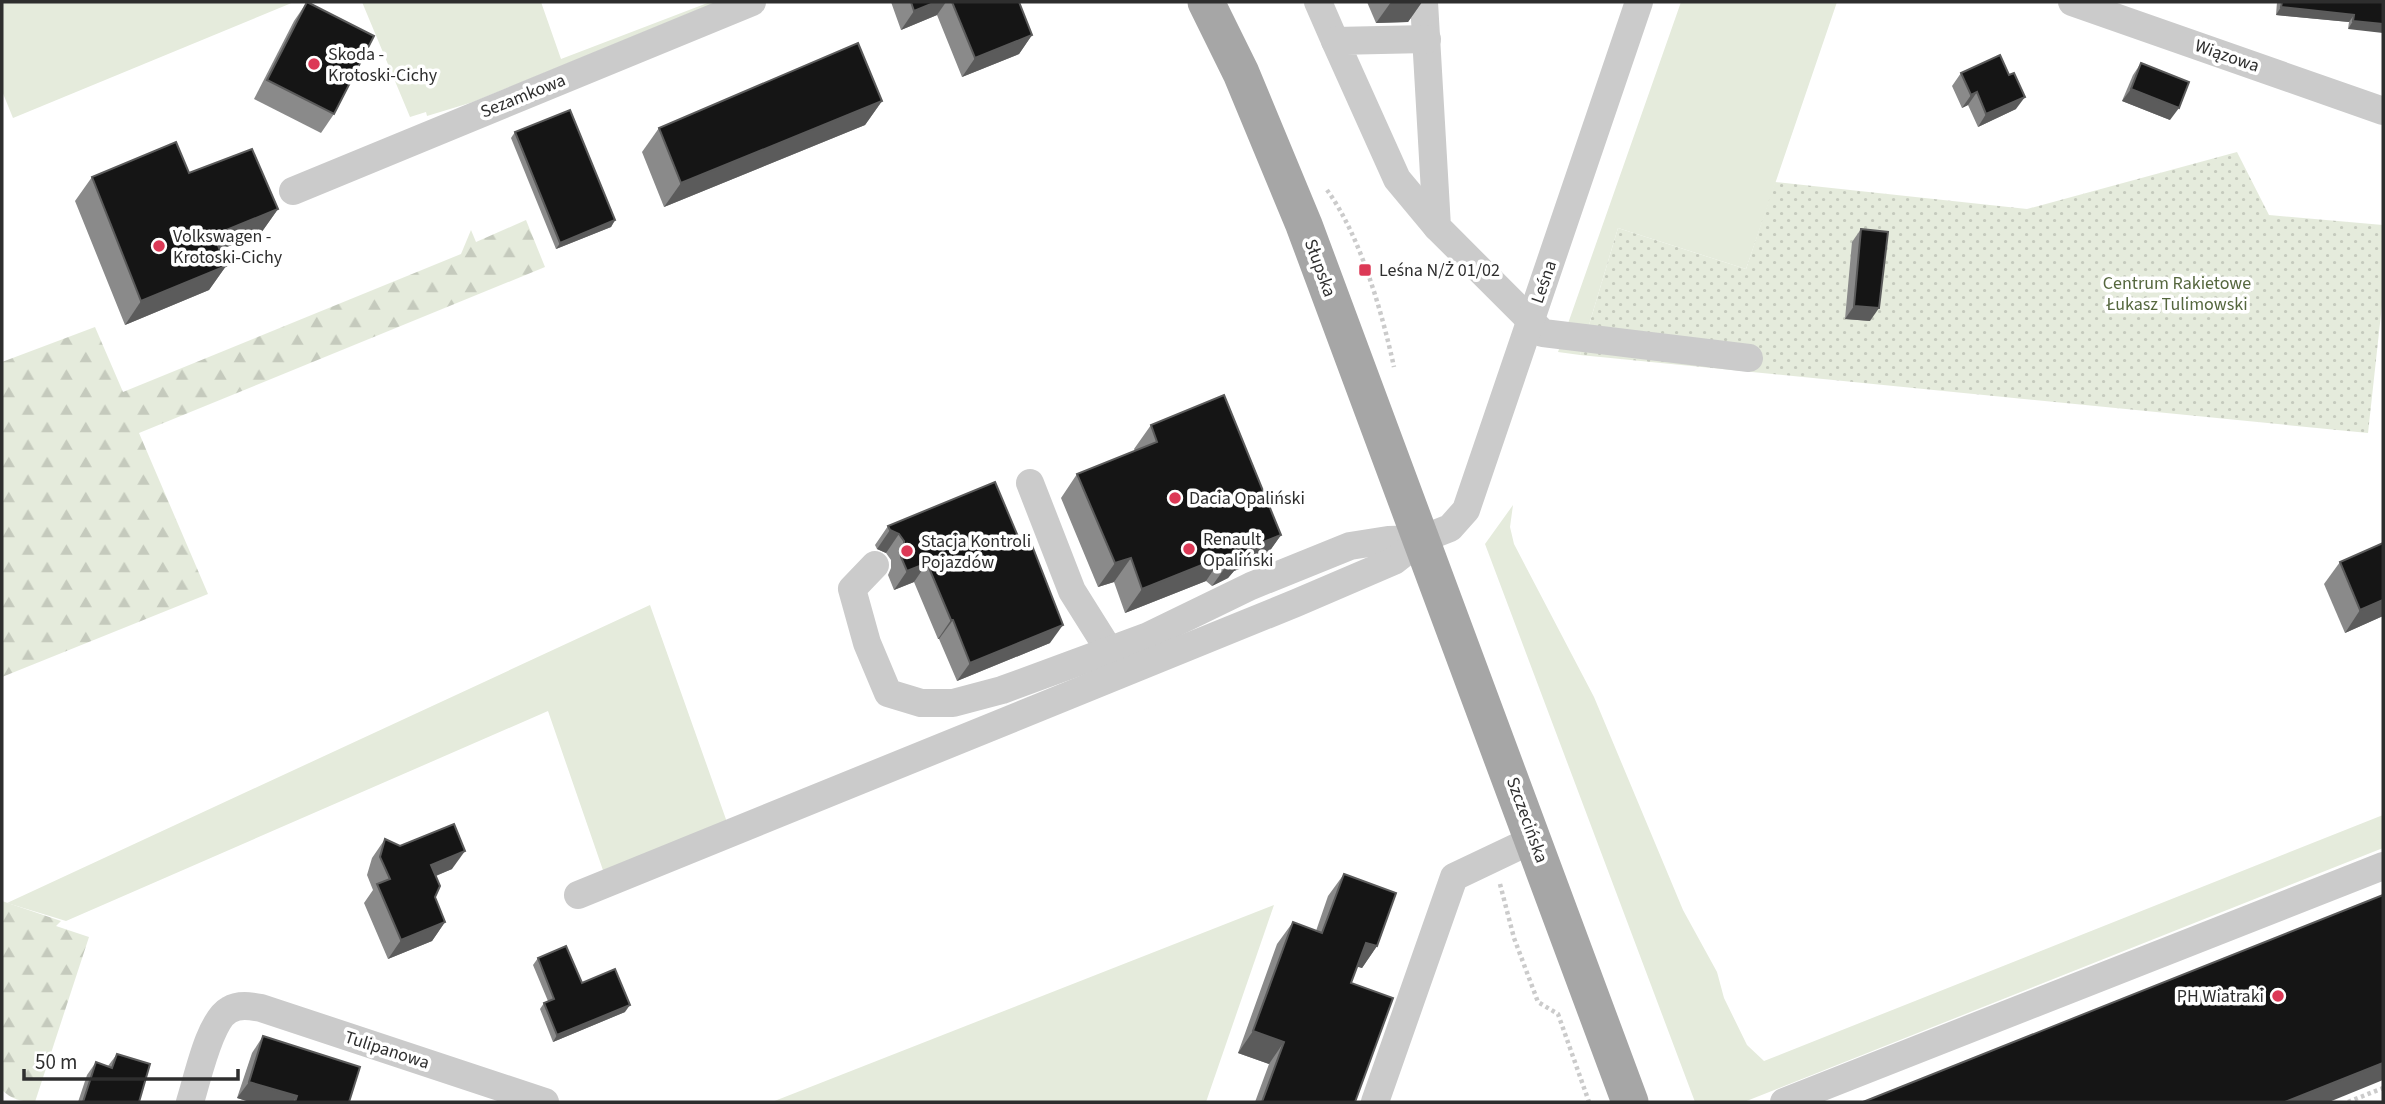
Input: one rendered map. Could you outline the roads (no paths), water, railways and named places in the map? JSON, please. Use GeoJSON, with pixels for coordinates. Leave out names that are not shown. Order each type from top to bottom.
{"type":"FeatureCollection","features":[{"type":"Feature","properties":{"kind":"main road","name":"Słupska"},"geometry":{"type":"LineString","coordinates":[[1206,2],[1241,73],[1304,225],[1422,539]]}},
{"type":"Feature","properties":{"kind":"main road","name":"Szczecińska"},"geometry":{"type":"LineString","coordinates":[[1422,539],[1630,1102]]}},
{"type":"Feature","properties":{"kind":"street","name":"Sezamkowa"},"geometry":{"type":"LineString","coordinates":[[293,191],[752,2]]}},
{"type":"Feature","properties":{"kind":"street"},"geometry":{"type":"LineString","coordinates":[[1318,2],[1397,178],[1437,228],[1543,333],[1749,358]]}},
{"type":"Feature","properties":{"kind":"street"},"geometry":{"type":"LineString","coordinates":[[1424,2],[1437,228]]}},
{"type":"Feature","properties":{"kind":"street","name":"Leśna"},"geometry":{"type":"LineString","coordinates":[[1422,539],[1450,528],[1466,510],[1639,2]]}},
{"type":"Feature","properties":{"kind":"street","name":"Wiązowa"},"geometry":{"type":"LineString","coordinates":[[2072,2],[2383,111]]}},
{"type":"Feature","properties":{"kind":"street"},"geometry":{"type":"LineString","coordinates":[[1335,41],[1427,39]]}},
{"type":"Feature","properties":{"kind":"street"},"geometry":{"type":"LineString","coordinates":[[1030,483],[1072,591],[1109,650]]}},
{"type":"Feature","properties":{"kind":"street"},"geometry":{"type":"LineString","coordinates":[[875,565],[852,589],[867,643],[888,693],[921,703],[953,703],[1002,690],[1146,637],[1251,586],[1350,546],[1388,540],[1422,539]]}},
{"type":"Feature","properties":{"kind":"street"},"geometry":{"type":"LineString","coordinates":[[578,895],[1332,588],[1394,561],[1422,539]]}},
{"type":"Feature","properties":{"kind":"street"},"geometry":{"type":"LineString","coordinates":[[1375,1102],[1454,877],[1534,839]]}},
{"type":"Feature","properties":{"kind":"street"},"geometry":{"type":"LineString","coordinates":[[1784,1102],[2383,866]]}},
{"type":"Feature","properties":{"kind":"street","name":"Tulipanowa"},"geometry":{"type":"LineString","coordinates":[[190,1102],[218,1021],[228,1010],[245,1006],[261,1008],[545,1102]]}},
{"type":"Feature","properties":{"kind":"place","name":"Skoda - Krotoski-Cichy"},"geometry":{"type":"Point","coordinates":[314,64]}},
{"type":"Feature","properties":{"kind":"place","name":"Volkswagen - Krotoski-Cichy"},"geometry":{"type":"Point","coordinates":[159,246]}},
{"type":"Feature","properties":{"kind":"place","name":"Leśna N/Ż 01/02"},"geometry":{"type":"Point","coordinates":[1365,270]}},
{"type":"Feature","properties":{"kind":"place","name":"Dacia Opaliński"},"geometry":{"type":"Point","coordinates":[1175,498]}},
{"type":"Feature","properties":{"kind":"place","name":"Renault Opaliński"},"geometry":{"type":"Point","coordinates":[1189,549]}},
{"type":"Feature","properties":{"kind":"place","name":"Stacja Kontroli Pojazdów"},"geometry":{"type":"Point","coordinates":[907,551]}},
{"type":"Feature","properties":{"kind":"place","name":"PH Wiatraki"},"geometry":{"type":"Point","coordinates":[2278,996]}},
{"type":"Feature","properties":{"kind":"park label","name":"Centrum Rakietowe Łukasz Tulimowski"},"geometry":{"type":"Point","coordinates":[2177,293]}}]}
